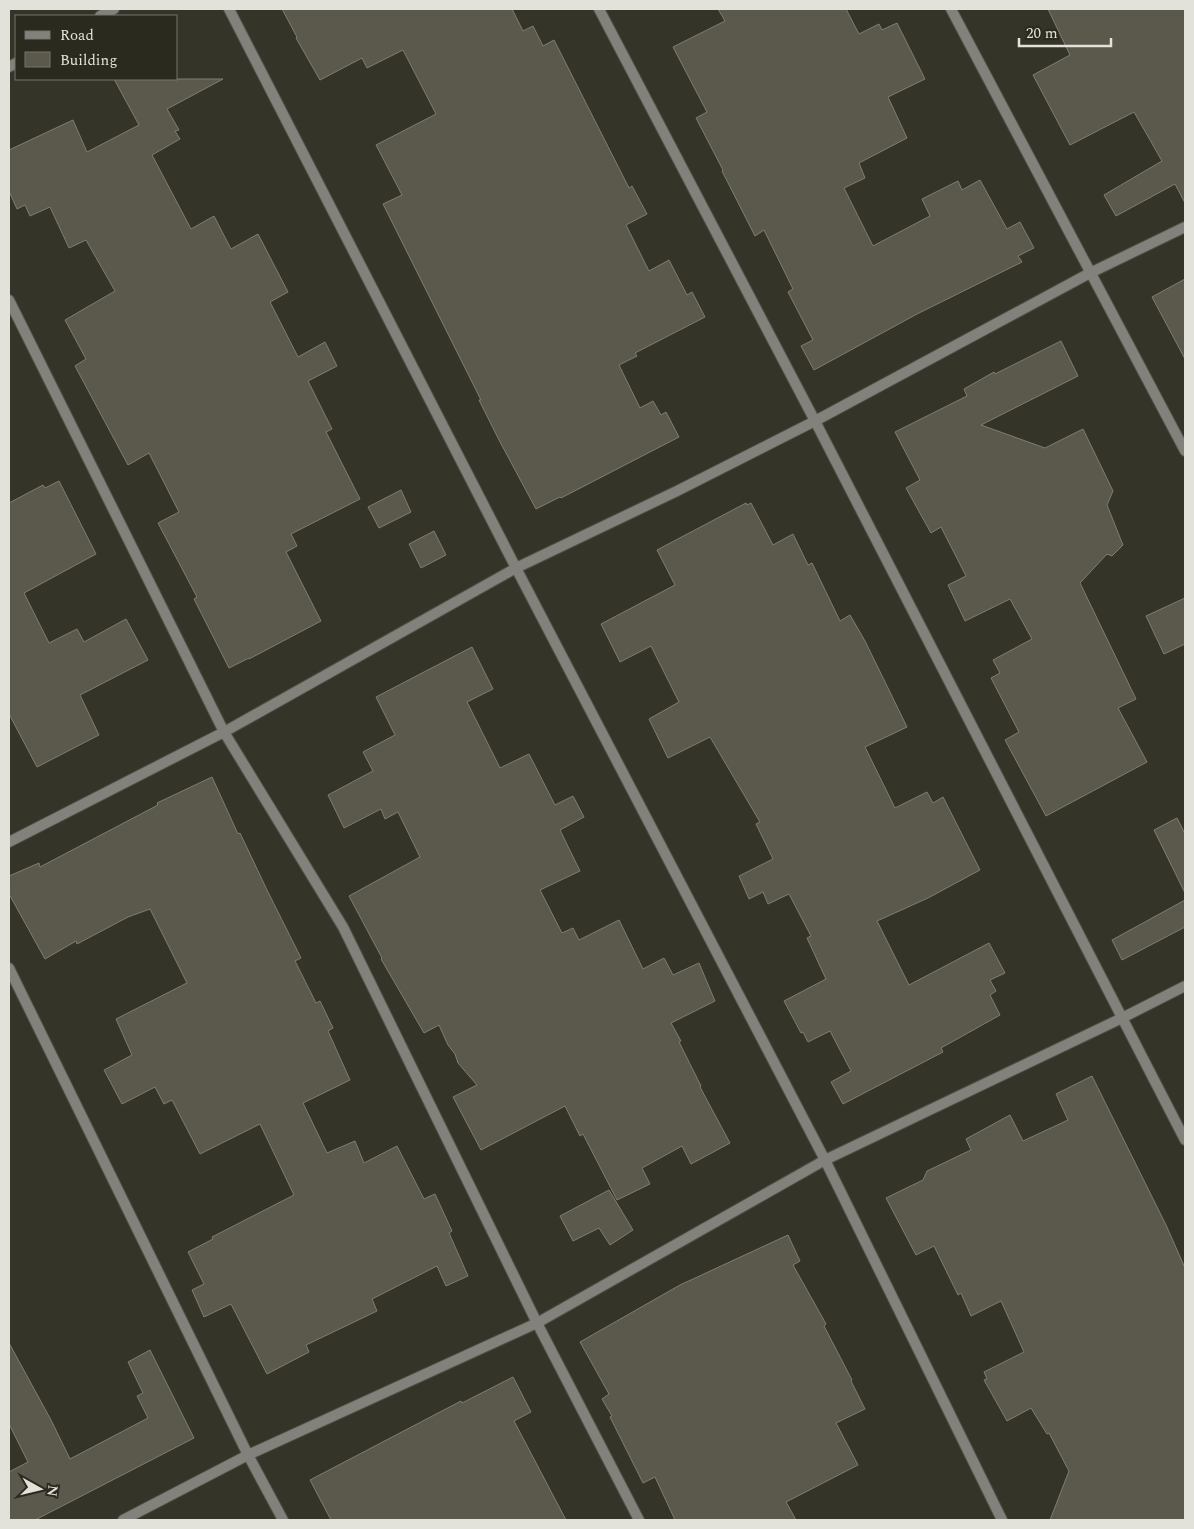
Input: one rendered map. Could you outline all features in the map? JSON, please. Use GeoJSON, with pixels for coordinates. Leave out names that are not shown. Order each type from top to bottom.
{"type":"FeatureCollection","features":[{"type":"Feature","properties":{"kind":"street"},"geometry":{"type":"LineString","coordinates":[[102,15],[114,9]]}},
{"type":"Feature","properties":{"kind":"street"},"geometry":{"type":"LineString","coordinates":[[229,9],[516,568],[825,1160],[1002,1520]]}},
{"type":"Feature","properties":{"kind":"street"},"geometry":{"type":"LineString","coordinates":[[599,9],[815,421],[1185,1140]]}},
{"type":"Feature","properties":{"kind":"street"},"geometry":{"type":"LineString","coordinates":[[951,9],[1185,451]]}},
{"type":"Feature","properties":{"kind":"street"},"geometry":{"type":"LineString","coordinates":[[9,842],[224,732],[516,568],[677,491],[815,421],[1090,273],[1185,227]]}},
{"type":"Feature","properties":{"kind":"street"},"geometry":{"type":"LineString","coordinates":[[9,300],[224,732],[343,927],[537,1323],[639,1520]]}},
{"type":"Feature","properties":{"kind":"street"},"geometry":{"type":"LineString","coordinates":[[9,968],[248,1455],[283,1520]]}},
{"type":"Feature","properties":{"kind":"street"},"geometry":{"type":"LineString","coordinates":[[123,1520],[248,1455],[537,1323],[825,1160],[1185,986]]}},
{"type":"Feature","properties":{"kind":"building"},"geometry":{"type":"Polygon","coordinates":[[[282,9],[512,9],[523,31],[533,26],[543,46],[554,40],[629,188],[632,186],[647,214],[626,225],[649,271],[669,260],[687,295],[692,292],[705,317],[635,353],[637,356],[619,365],[640,408],[653,401],[661,415],[666,412],[679,437],[536,509],[499,440],[383,204],[402,195],[376,145],[436,114],[403,50],[367,68],[362,58],[320,80],[282,9]]]}},
{"type":"Feature","properties":{"kind":"building"},"geometry":{"type":"Polygon","coordinates":[[[718,9],[846,9],[859,34],[879,24],[882,30],[897,23],[925,79],[888,97],[907,138],[859,163],[865,178],[844,188],[873,246],[930,216],[922,199],[958,181],[962,190],[980,180],[1007,229],[1020,222],[1034,248],[1018,256],[1022,262],[917,314],[814,370],[801,346],[813,340],[788,292],[793,289],[764,230],[755,236],[722,171],[696,118],[707,112],[673,47],[725,21],[718,9]]]}},
{"type":"Feature","properties":{"kind":"building"},"geometry":{"type":"Polygon","coordinates":[[[1048,9],[1185,9],[1185,203],[1175,184],[1116,216],[1104,195],[1162,161],[1134,112],[1070,145],[1033,75],[1070,55],[1048,9]]]}},
{"type":"Feature","properties":{"kind":"building"},"geometry":{"type":"Polygon","coordinates":[[[223,79],[167,109],[179,130],[175,131],[180,139],[152,155],[191,229],[214,216],[231,249],[258,234],[288,292],[270,302],[298,357],[325,342],[337,366],[308,381],[332,429],[326,432],[360,499],[291,534],[297,546],[286,552],[321,621],[229,668],[194,599],[197,597],[158,523],[179,512],[149,453],[128,465],[75,366],[86,359],[65,320],[115,291],[86,240],[69,248],[50,207],[30,216],[25,205],[17,209],[9,191],[9,150],[73,120],[87,152],[139,125],[115,80],[223,79]]]}},
{"type":"Feature","properties":{"kind":"building"},"geometry":{"type":"Polygon","coordinates":[[[1185,279],[1185,359],[1152,297],[1185,279]]]}},
{"type":"Feature","properties":{"kind":"building"},"geometry":{"type":"Polygon","coordinates":[[[1061,341],[1078,376],[981,425],[1045,448],[1083,429],[1113,491],[1107,505],[1123,545],[1112,556],[1107,554],[1080,583],[1136,699],[1118,708],[1147,762],[1046,816],[1005,740],[1019,732],[991,678],[1000,673],[993,660],[1032,639],[1010,599],[965,621],[948,585],[966,576],[941,527],[931,533],[906,488],[920,480],[895,432],[967,396],[964,389],[994,372],[995,374],[1061,341]]]}},
{"type":"Feature","properties":{"kind":"building"},"geometry":{"type":"Polygon","coordinates":[[[59,481],[96,554],[24,593],[49,643],[77,629],[84,642],[126,619],[148,660],[80,695],[99,735],[37,767],[9,714],[9,503],[43,485],[45,488],[59,481]]]}},
{"type":"Feature","properties":{"kind":"building"},"geometry":{"type":"Polygon","coordinates":[[[401,490],[411,512],[379,528],[368,507],[401,490]]]}},
{"type":"Feature","properties":{"kind":"building"},"geometry":{"type":"Polygon","coordinates":[[[746,503],[747,505],[751,503],[773,545],[793,534],[808,565],[812,563],[840,621],[850,615],[865,641],[907,727],[865,747],[895,808],[927,792],[933,803],[943,797],[980,870],[928,898],[877,921],[909,985],[989,943],[1005,973],[990,980],[996,991],[990,995],[1000,1015],[941,1048],[943,1052],[843,1104],[831,1082],[851,1071],[830,1031],[808,1042],[784,1001],[826,979],[807,938],[811,936],[789,894],[768,904],[763,892],[749,899],[739,876],[773,859],[756,824],[760,822],[710,737],[668,758],[649,719],[679,702],[651,646],[620,662],[601,624],[675,585],[657,550],[746,503]]]}},
{"type":"Feature","properties":{"kind":"building"},"geometry":{"type":"Polygon","coordinates":[[[434,531],[446,555],[421,568],[409,544],[434,531]]]}},
{"type":"Feature","properties":{"kind":"building"},"geometry":{"type":"Polygon","coordinates":[[[1185,598],[1185,644],[1164,654],[1146,616],[1185,598]]]}},
{"type":"Feature","properties":{"kind":"building"},"geometry":{"type":"Polygon","coordinates":[[[472,647],[493,689],[467,702],[500,768],[529,754],[555,805],[573,796],[584,817],[560,830],[580,871],[540,890],[562,933],[573,928],[579,940],[619,920],[643,969],[664,958],[673,975],[699,963],[715,1001],[671,1023],[681,1041],[679,1042],[700,1087],[730,1143],[691,1164],[682,1146],[642,1168],[650,1184],[617,1200],[583,1134],[580,1136],[565,1106],[481,1150],[453,1097],[477,1085],[458,1063],[439,1025],[424,1033],[381,959],[349,896],[420,857],[398,812],[385,819],[381,809],[344,828],[328,795],[373,771],[363,752],[395,735],[376,697],[472,647]]]}},
{"type":"Feature","properties":{"kind":"building"},"geometry":{"type":"Polygon","coordinates":[[[212,777],[238,834],[240,833],[301,958],[295,961],[316,1003],[320,1001],[333,1028],[328,1031],[350,1080],[303,1103],[327,1153],[355,1141],[364,1163],[397,1146],[424,1199],[435,1194],[452,1231],[449,1233],[468,1276],[446,1286],[437,1266],[372,1299],[377,1311],[306,1345],[309,1352],[267,1374],[231,1304],[204,1317],[192,1290],[204,1284],[188,1252],[213,1239],[212,1237],[294,1195],[260,1124],[200,1154],[172,1100],[164,1104],[155,1087],[122,1104],[104,1070],[132,1055],[116,1019],[187,983],[150,909],[128,917],[77,944],[76,941],[45,959],[9,894],[9,876],[39,863],[40,867],[158,805],[157,803],[212,777]]]}},
{"type":"Feature","properties":{"kind":"building"},"geometry":{"type":"Polygon","coordinates":[[[1177,818],[1185,834],[1185,893],[1154,830],[1177,818]]]}},
{"type":"Feature","properties":{"kind":"building"},"geometry":{"type":"Polygon","coordinates":[[[1185,900],[1185,927],[1122,960],[1112,940],[1185,900]]]}},
{"type":"Feature","properties":{"kind":"building"},"geometry":{"type":"Polygon","coordinates":[[[1092,1076],[1166,1225],[1185,1268],[1185,1520],[1050,1520],[1069,1471],[1049,1433],[1047,1434],[1031,1408],[1007,1421],[984,1380],[987,1379],[984,1372],[1024,1352],[1001,1301],[971,1316],[961,1293],[958,1295],[934,1246],[916,1255],[886,1198],[923,1180],[927,1171],[971,1150],[966,1139],[1010,1115],[1023,1141],[1068,1120],[1056,1094],[1092,1076]]]}},
{"type":"Feature","properties":{"kind":"building"},"geometry":{"type":"Polygon","coordinates":[[[609,1190],[633,1230],[610,1245],[599,1228],[573,1241],[560,1216],[609,1190]]]}},
{"type":"Feature","properties":{"kind":"building"},"geometry":{"type":"Polygon","coordinates":[[[788,1235],[800,1261],[793,1265],[826,1324],[824,1326],[865,1409],[836,1423],[858,1465],[786,1502],[796,1520],[675,1520],[655,1477],[643,1483],[610,1417],[612,1416],[602,1399],[609,1394],[580,1342],[680,1285],[788,1235]]]}},
{"type":"Feature","properties":{"kind":"building"},"geometry":{"type":"Polygon","coordinates":[[[9,1343],[70,1459],[148,1418],[137,1396],[143,1393],[128,1362],[150,1350],[194,1438],[35,1520],[9,1520],[9,1472],[28,1462],[9,1424],[9,1343]]]}},
{"type":"Feature","properties":{"kind":"building"},"geometry":{"type":"Polygon","coordinates":[[[513,1377],[531,1412],[514,1421],[566,1520],[331,1520],[310,1480],[461,1401],[462,1403],[513,1377]]]}}]}
